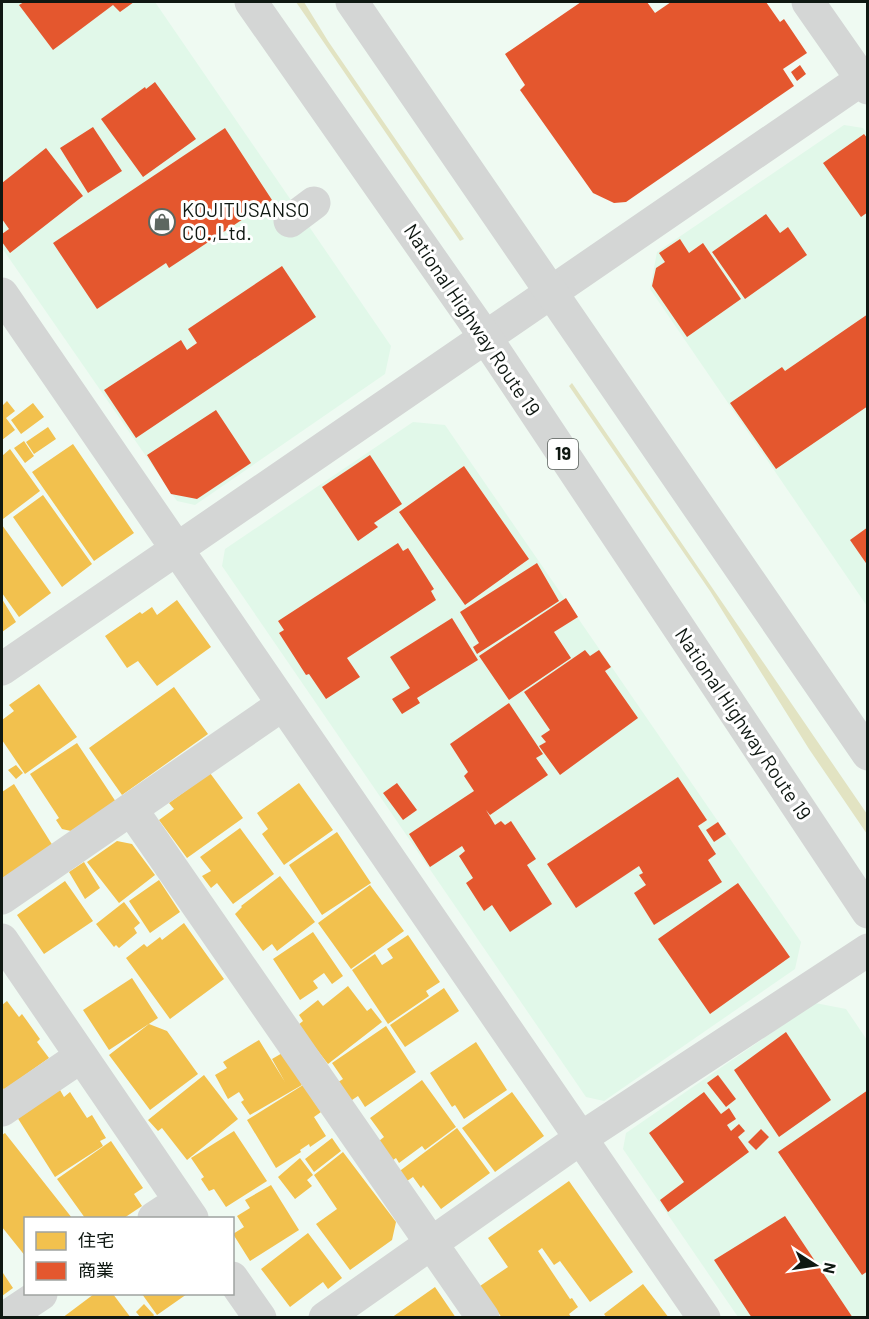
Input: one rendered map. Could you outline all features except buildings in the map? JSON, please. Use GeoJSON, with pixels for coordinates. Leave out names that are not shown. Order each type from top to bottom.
{"type":"FeatureCollection","features":[{"type":"Feature","properties":{"kind":"main road","name":"National Highway Route 19"},"geometry":{"type":"LineString","coordinates":[[251,2],[486,338],[867,912]]}},
{"type":"Feature","properties":{"kind":"main road"},"geometry":{"type":"LineString","coordinates":[[352,2],[867,754]]}},
{"type":"Feature","properties":{"kind":"main road"},"geometry":{"type":"LineString","coordinates":[[2,669],[551,292],[865,80],[808,2]]}},
{"type":"Feature","properties":{"kind":"main road"},"geometry":{"type":"LineString","coordinates":[[2,294],[704,1317]]}},
{"type":"Feature","properties":{"kind":"main road"},"geometry":{"type":"LineString","coordinates":[[2,898],[282,705]]}},
{"type":"Feature","properties":{"kind":"main road"},"geometry":{"type":"LineString","coordinates":[[131,809],[483,1317]]}},
{"type":"Feature","properties":{"kind":"main road"},"geometry":{"type":"LineString","coordinates":[[2,940],[80,1057],[175,1213]]}},
{"type":"Feature","properties":{"kind":"main road"},"geometry":{"type":"LineString","coordinates":[[325,1317],[581,1138],[867,950]]}},
{"type":"Feature","properties":{"kind":"main road"},"geometry":{"type":"LineString","coordinates":[[2,1110],[80,1057]]}},
{"type":"Feature","properties":{"kind":"main road"},"geometry":{"type":"LineString","coordinates":[[234,1281],[260,1317]]}},
{"type":"Feature","properties":{"kind":"main road"},"geometry":{"type":"LineString","coordinates":[[5,1317],[38,1295]]}},
{"type":"Feature","properties":{"kind":"shaded area"},"geometry":{"type":"Polygon","coordinates":[[[2,2],[155,2],[391,346],[385,374],[195,505],[177,501],[2,248],[2,2]]]}},
{"type":"Feature","properties":{"kind":"shaded area"},"geometry":{"type":"Polygon","coordinates":[[[296,2],[304,2],[328,41],[464,239],[460,241],[296,2]]]}},
{"type":"Feature","properties":{"kind":"shaded area"},"geometry":{"type":"Polygon","coordinates":[[[844,125],[863,128],[868,135],[867,606],[650,289],[657,252],[844,125]]]}},
{"type":"Feature","properties":{"kind":"shaded area"},"geometry":{"type":"Polygon","coordinates":[[[572,383],[867,814],[867,834],[809,749],[710,591],[569,386],[572,383]]]}},
{"type":"Feature","properties":{"kind":"shaded area"},"geometry":{"type":"Polygon","coordinates":[[[413,422],[445,425],[801,942],[795,969],[604,1101],[586,1097],[222,566],[225,549],[413,422]]]}},
{"type":"Feature","properties":{"kind":"shaded area"},"geometry":{"type":"Polygon","coordinates":[[[815,1003],[846,1009],[867,1040],[867,1317],[738,1317],[623,1149],[626,1133],[815,1003]]]}},
{"type":"Feature","properties":{"kind":"place","name":"KOJITUSANSO CO.,Ltd."},"geometry":{"type":"Point","coordinates":[162,222]}}]}
